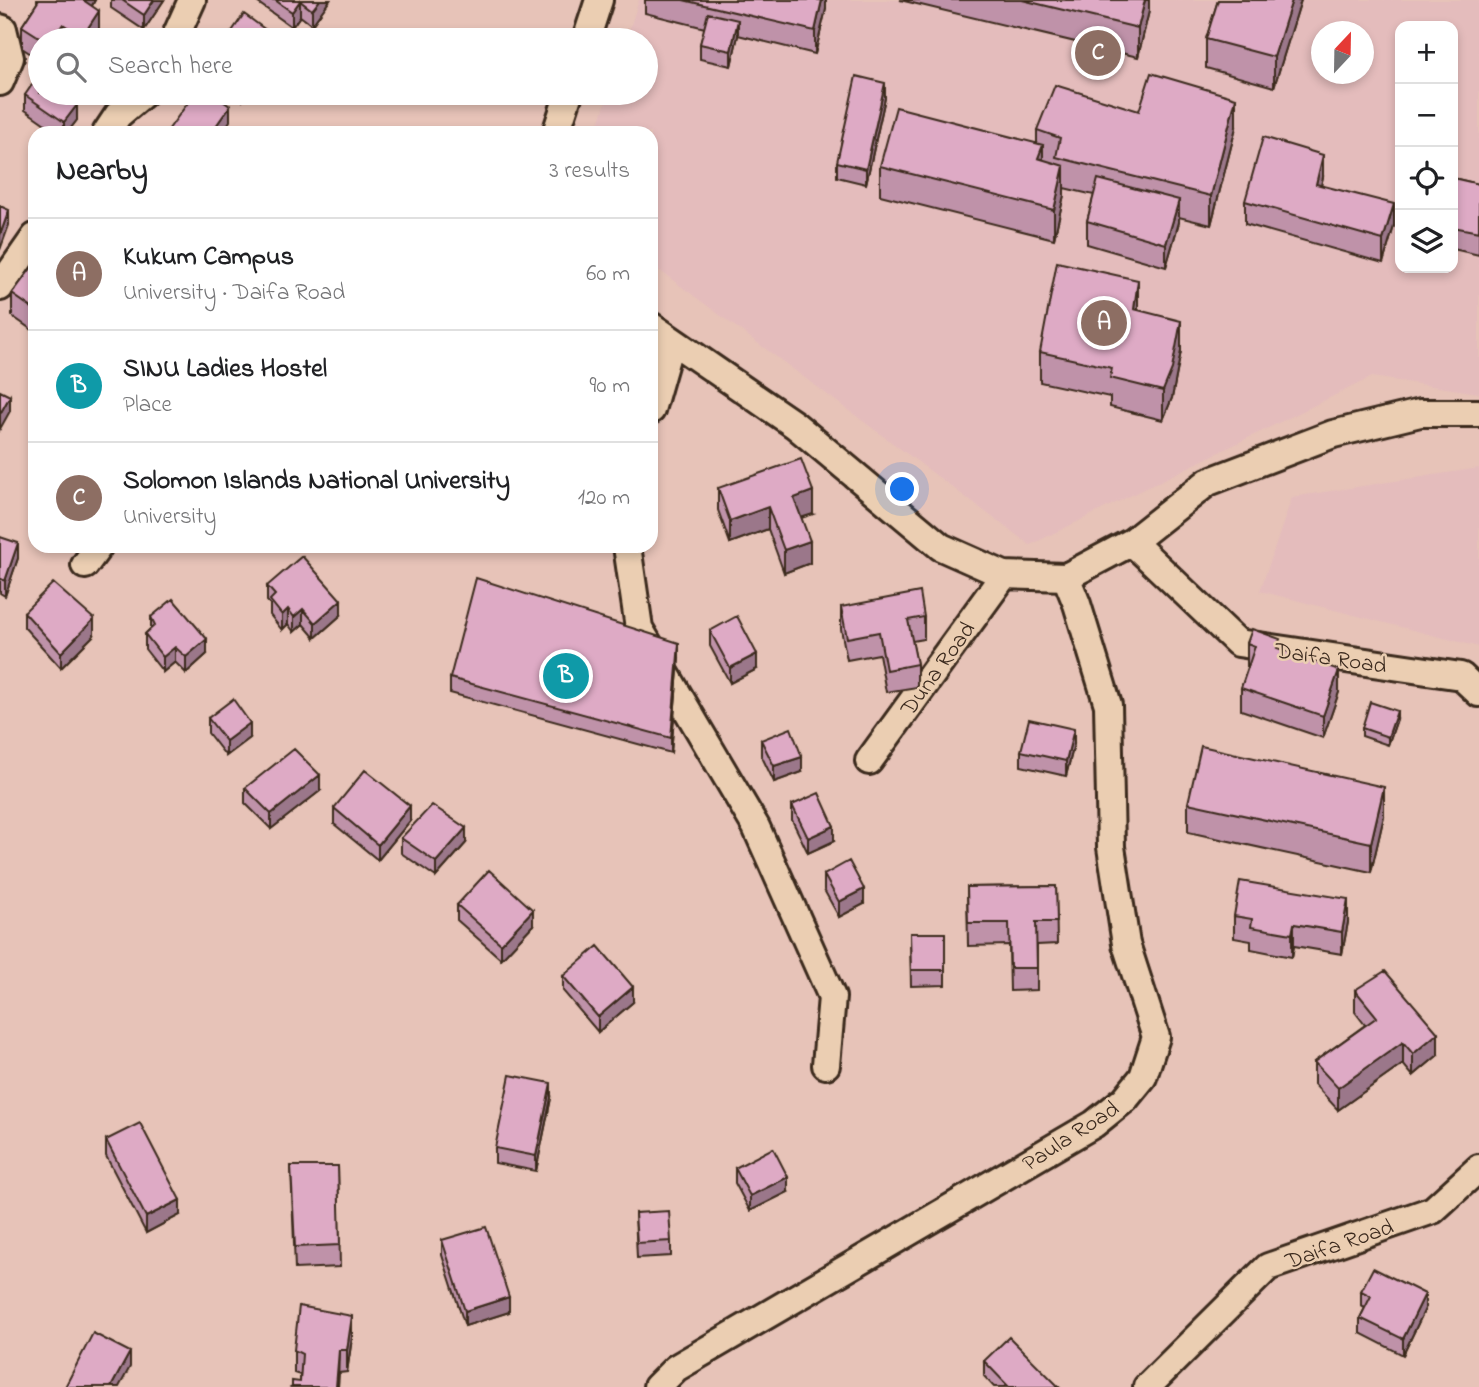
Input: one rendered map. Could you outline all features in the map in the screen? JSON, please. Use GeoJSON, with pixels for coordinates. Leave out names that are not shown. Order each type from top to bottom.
{"type":"FeatureCollection","features":[{"type":"Feature","properties":{"kind":"street"},"geometry":{"type":"LineString","coordinates":[[179,28],[192,0]]}},
{"type":"Feature","properties":{"kind":"street"},"geometry":{"type":"LineString","coordinates":[[590,28],[599,0]]}},
{"type":"Feature","properties":{"kind":"street"},"geometry":{"type":"LineString","coordinates":[[0,28],[3,29],[10,58],[0,82]]}},
{"type":"Feature","properties":{"kind":"street"},"geometry":{"type":"LineString","coordinates":[[111,126],[118,115],[130,105]]}},
{"type":"Feature","properties":{"kind":"street"},"geometry":{"type":"LineString","coordinates":[[558,126],[565,105]]}},
{"type":"Feature","properties":{"kind":"street"},"geometry":{"type":"LineString","coordinates":[[0,287],[28,247]]}},
{"type":"Feature","properties":{"kind":"street"},"geometry":{"type":"LineString","coordinates":[[658,356],[661,333],[795,425],[941,547],[1004,575],[1066,577],[1132,542],[1208,482],[1332,434],[1420,414],[1479,413]]}},
{"type":"Feature","properties":{"kind":"street","name":"Daifa Road"},"geometry":{"type":"LineString","coordinates":[[1132,542],[1238,643],[1473,681]]}},
{"type":"Feature","properties":{"kind":"street"},"geometry":{"type":"LineString","coordinates":[[628,553],[639,628],[756,827],[832,997],[826,1065]]}},
{"type":"Feature","properties":{"kind":"street","name":"Duna Road"},"geometry":{"type":"LineString","coordinates":[[869,761],[1004,575]]}},
{"type":"Feature","properties":{"kind":"street","name":"Paula Road"},"geometry":{"type":"LineString","coordinates":[[657,1387],[676,1368],[1094,1124],[1125,1100],[1143,1077],[1156,1037],[1126,944],[1111,847],[1108,705],[1066,577]]}},
{"type":"Feature","properties":{"kind":"street","name":"Daifa Road"},"geometry":{"type":"LineString","coordinates":[[1147,1387],[1268,1267],[1433,1210],[1479,1168]]}},
{"type":"Feature","properties":{"kind":"shaded area"},"geometry":{"type":"Polygon","coordinates":[[[639,0],[1479,0],[1479,393],[1372,377],[1030,545],[658,269],[658,126],[598,126],[605,105],[658,105],[658,28],[630,28],[639,0]]]}},
{"type":"Feature","properties":{"kind":"shaded area"},"geometry":{"type":"Polygon","coordinates":[[[1479,468],[1479,647],[1260,591],[1292,497],[1479,468]]]}},
{"type":"Feature","properties":{"kind":"building"},"geometry":{"type":"Polygon","coordinates":[[[39,0],[83,0],[99,11],[88,28],[69,28],[63,24],[60,28],[28,30],[22,26],[39,0]]]}},
{"type":"Feature","properties":{"kind":"building"},"geometry":{"type":"Polygon","coordinates":[[[122,0],[154,0],[144,15],[122,0]]]}},
{"type":"Feature","properties":{"kind":"building"},"geometry":{"type":"Polygon","coordinates":[[[275,0],[320,0],[312,10],[300,1],[292,12],[275,0]]]}},
{"type":"Feature","properties":{"kind":"building"},"geometry":{"type":"Polygon","coordinates":[[[683,0],[822,0],[815,31],[683,0]]]}},
{"type":"Feature","properties":{"kind":"building"},"geometry":{"type":"Polygon","coordinates":[[[1022,0],[1145,0],[1138,28],[1022,0]]]}},
{"type":"Feature","properties":{"kind":"building"},"geometry":{"type":"Polygon","coordinates":[[[1218,0],[1292,0],[1274,57],[1206,39],[1218,0]]]}},
{"type":"Feature","properties":{"kind":"building"},"geometry":{"type":"Polygon","coordinates":[[[708,13],[738,20],[731,51],[700,44],[708,13]]]}},
{"type":"Feature","properties":{"kind":"building"},"geometry":{"type":"Polygon","coordinates":[[[244,14],[263,28],[234,28],[244,14]]]}},
{"type":"Feature","properties":{"kind":"building"},"geometry":{"type":"Polygon","coordinates":[[[1151,73],[1236,98],[1211,196],[1056,157],[1060,138],[1037,130],[1055,85],[1139,111],[1151,73]]]}},
{"type":"Feature","properties":{"kind":"building"},"geometry":{"type":"Polygon","coordinates":[[[856,76],[885,83],[866,169],[837,162],[856,76]]]}},
{"type":"Feature","properties":{"kind":"building"},"geometry":{"type":"Polygon","coordinates":[[[39,105],[77,105],[64,122],[39,105]]]}},
{"type":"Feature","properties":{"kind":"building"},"geometry":{"type":"Polygon","coordinates":[[[186,105],[230,106],[216,126],[171,126],[186,105]]]}},
{"type":"Feature","properties":{"kind":"building"},"geometry":{"type":"Polygon","coordinates":[[[896,107],[1043,145],[1038,158],[1064,166],[1054,210],[880,166],[896,107]]]}},
{"type":"Feature","properties":{"kind":"building"},"geometry":{"type":"Polygon","coordinates":[[[1263,137],[1323,155],[1316,184],[1394,204],[1383,240],[1245,201],[1263,137]]]}},
{"type":"Feature","properties":{"kind":"building"},"geometry":{"type":"Polygon","coordinates":[[[1098,179],[1179,200],[1166,244],[1087,221],[1098,179]]]}},
{"type":"Feature","properties":{"kind":"building"},"geometry":{"type":"Polygon","coordinates":[[[1458,179],[1479,184],[1479,232],[1458,228],[1458,179]]]}},
{"type":"Feature","properties":{"kind":"building"},"geometry":{"type":"Polygon","coordinates":[[[0,206],[9,210],[0,235],[0,206]]]}},
{"type":"Feature","properties":{"kind":"building"},"geometry":{"type":"Polygon","coordinates":[[[1057,262],[1138,280],[1134,309],[1181,321],[1172,369],[1163,391],[1110,378],[1112,368],[1040,352],[1057,262]]]}},
{"type":"Feature","properties":{"kind":"building"},"geometry":{"type":"Polygon","coordinates":[[[28,272],[28,305],[12,294],[28,272]]]}},
{"type":"Feature","properties":{"kind":"building"},"geometry":{"type":"Polygon","coordinates":[[[0,391],[10,396],[0,414],[0,391]]]}},
{"type":"Feature","properties":{"kind":"building"},"geometry":{"type":"Polygon","coordinates":[[[801,459],[813,491],[794,498],[810,541],[784,550],[768,507],[730,521],[718,488],[801,459]]]}},
{"type":"Feature","properties":{"kind":"building"},"geometry":{"type":"Polygon","coordinates":[[[0,537],[18,543],[5,581],[0,578],[0,537]]]}},
{"type":"Feature","properties":{"kind":"building"},"geometry":{"type":"Polygon","coordinates":[[[302,556],[341,600],[315,623],[303,609],[294,617],[288,609],[282,615],[270,600],[275,595],[267,586],[302,556]]]}},
{"type":"Feature","properties":{"kind":"building"},"geometry":{"type":"Polygon","coordinates":[[[476,578],[679,643],[671,738],[450,678],[476,578]]]}},
{"type":"Feature","properties":{"kind":"building"},"geometry":{"type":"Polygon","coordinates":[[[53,583],[94,619],[61,653],[24,612],[53,583]]]}},
{"type":"Feature","properties":{"kind":"building"},"geometry":{"type":"Polygon","coordinates":[[[920,592],[924,617],[908,620],[917,664],[886,670],[879,632],[847,638],[841,607],[920,592]]]}},
{"type":"Feature","properties":{"kind":"building"},"geometry":{"type":"Polygon","coordinates":[[[173,599],[207,639],[186,657],[175,647],[163,657],[145,634],[155,625],[151,617],[173,599]]]}},
{"type":"Feature","properties":{"kind":"building"},"geometry":{"type":"Polygon","coordinates":[[[737,616],[757,654],[730,668],[710,631],[737,616]]]}},
{"type":"Feature","properties":{"kind":"building"},"geometry":{"type":"Polygon","coordinates":[[[1252,629],[1280,639],[1277,648],[1339,670],[1323,716],[1241,688],[1255,646],[1247,643],[1252,629]]]}},
{"type":"Feature","properties":{"kind":"building"},"geometry":{"type":"Polygon","coordinates":[[[233,699],[250,723],[226,741],[208,718],[233,699]]]}},
{"type":"Feature","properties":{"kind":"building"},"geometry":{"type":"Polygon","coordinates":[[[1370,702],[1397,711],[1388,737],[1362,728],[1370,702]]]}},
{"type":"Feature","properties":{"kind":"building"},"geometry":{"type":"Polygon","coordinates":[[[1029,719],[1074,729],[1066,761],[1021,751],[1029,719]]]}},
{"type":"Feature","properties":{"kind":"building"},"geometry":{"type":"Polygon","coordinates":[[[791,728],[802,757],[774,766],[761,740],[791,728]]]}},
{"type":"Feature","properties":{"kind":"building"},"geometry":{"type":"Polygon","coordinates":[[[1201,746],[1384,787],[1371,843],[1188,803],[1201,746]]]}},
{"type":"Feature","properties":{"kind":"building"},"geometry":{"type":"Polygon","coordinates":[[[294,749],[320,775],[271,814],[245,788],[294,749]]]}},
{"type":"Feature","properties":{"kind":"building"},"geometry":{"type":"Polygon","coordinates":[[[365,770],[410,806],[378,845],[334,808],[365,770]]]}},
{"type":"Feature","properties":{"kind":"building"},"geometry":{"type":"Polygon","coordinates":[[[819,793],[834,826],[808,838],[792,805],[819,793]]]}},
{"type":"Feature","properties":{"kind":"building"},"geometry":{"type":"Polygon","coordinates":[[[432,805],[466,828],[436,862],[401,838],[432,805]]]}},
{"type":"Feature","properties":{"kind":"building"},"geometry":{"type":"Polygon","coordinates":[[[849,861],[864,889],[839,902],[824,875],[849,861]]]}},
{"type":"Feature","properties":{"kind":"building"},"geometry":{"type":"Polygon","coordinates":[[[489,870],[533,910],[501,944],[457,905],[489,870]]]}},
{"type":"Feature","properties":{"kind":"building"},"geometry":{"type":"Polygon","coordinates":[[[1240,881],[1348,899],[1342,932],[1294,924],[1292,934],[1251,927],[1252,919],[1234,916],[1240,881]]]}},
{"type":"Feature","properties":{"kind":"building"},"geometry":{"type":"Polygon","coordinates":[[[1056,886],[1057,922],[1036,922],[1037,968],[1010,968],[1009,923],[968,923],[967,887],[1056,886]]]}},
{"type":"Feature","properties":{"kind":"building"},"geometry":{"type":"Polygon","coordinates":[[[910,933],[945,933],[945,970],[911,970],[910,933]]]}},
{"type":"Feature","properties":{"kind":"building"},"geometry":{"type":"Polygon","coordinates":[[[598,946],[633,987],[598,1017],[563,976],[598,946]]]}},
{"type":"Feature","properties":{"kind":"building"},"geometry":{"type":"Polygon","coordinates":[[[1385,971],[1438,1033],[1413,1054],[1403,1042],[1338,1088],[1314,1062],[1377,1017],[1355,990],[1385,971]]]}},
{"type":"Feature","properties":{"kind":"building"},"geometry":{"type":"Polygon","coordinates":[[[510,1075],[551,1083],[536,1156],[495,1148],[510,1075]]]}},
{"type":"Feature","properties":{"kind":"building"},"geometry":{"type":"Polygon","coordinates":[[[140,1123],[180,1200],[146,1217],[106,1140],[140,1123]]]}},
{"type":"Feature","properties":{"kind":"building"},"geometry":{"type":"Polygon","coordinates":[[[773,1148],[788,1177],[750,1196],[735,1168],[773,1148]]]}},
{"type":"Feature","properties":{"kind":"building"},"geometry":{"type":"Polygon","coordinates":[[[291,1166],[338,1166],[340,1245],[295,1247],[291,1166]]]}},
{"type":"Feature","properties":{"kind":"building"},"geometry":{"type":"Polygon","coordinates":[[[669,1211],[671,1241],[637,1243],[635,1213],[669,1211]]]}},
{"type":"Feature","properties":{"kind":"building"},"geometry":{"type":"Polygon","coordinates":[[[486,1227],[509,1297],[465,1311],[442,1240],[486,1227]]]}},
{"type":"Feature","properties":{"kind":"building"},"geometry":{"type":"Polygon","coordinates":[[[1373,1268],[1425,1294],[1403,1339],[1360,1318],[1371,1296],[1361,1291],[1373,1268]]]}},
{"type":"Feature","properties":{"kind":"building"},"geometry":{"type":"Polygon","coordinates":[[[299,1306],[352,1316],[347,1350],[339,1350],[336,1387],[292,1387],[292,1381],[300,1382],[302,1354],[294,1350],[299,1306]]]}},
{"type":"Feature","properties":{"kind":"building"},"geometry":{"type":"Polygon","coordinates":[[[93,1333],[130,1352],[111,1387],[65,1387],[93,1333]]]}},
{"type":"Feature","properties":{"kind":"building"},"geometry":{"type":"Polygon","coordinates":[[[1009,1337],[1059,1387],[1009,1387],[984,1361],[1009,1337]]]}},
{"type":"Feature","properties":{"kind":"place","name":"Solomon Islands National University"},"geometry":{"type":"Point","coordinates":[1098,53]}},
{"type":"Feature","properties":{"kind":"place","name":"Kukum Campus"},"geometry":{"type":"Point","coordinates":[1104,323]}},
{"type":"Feature","properties":{"kind":"place","name":"SINU Ladies Hostel"},"geometry":{"type":"Point","coordinates":[566,676]}}]}
